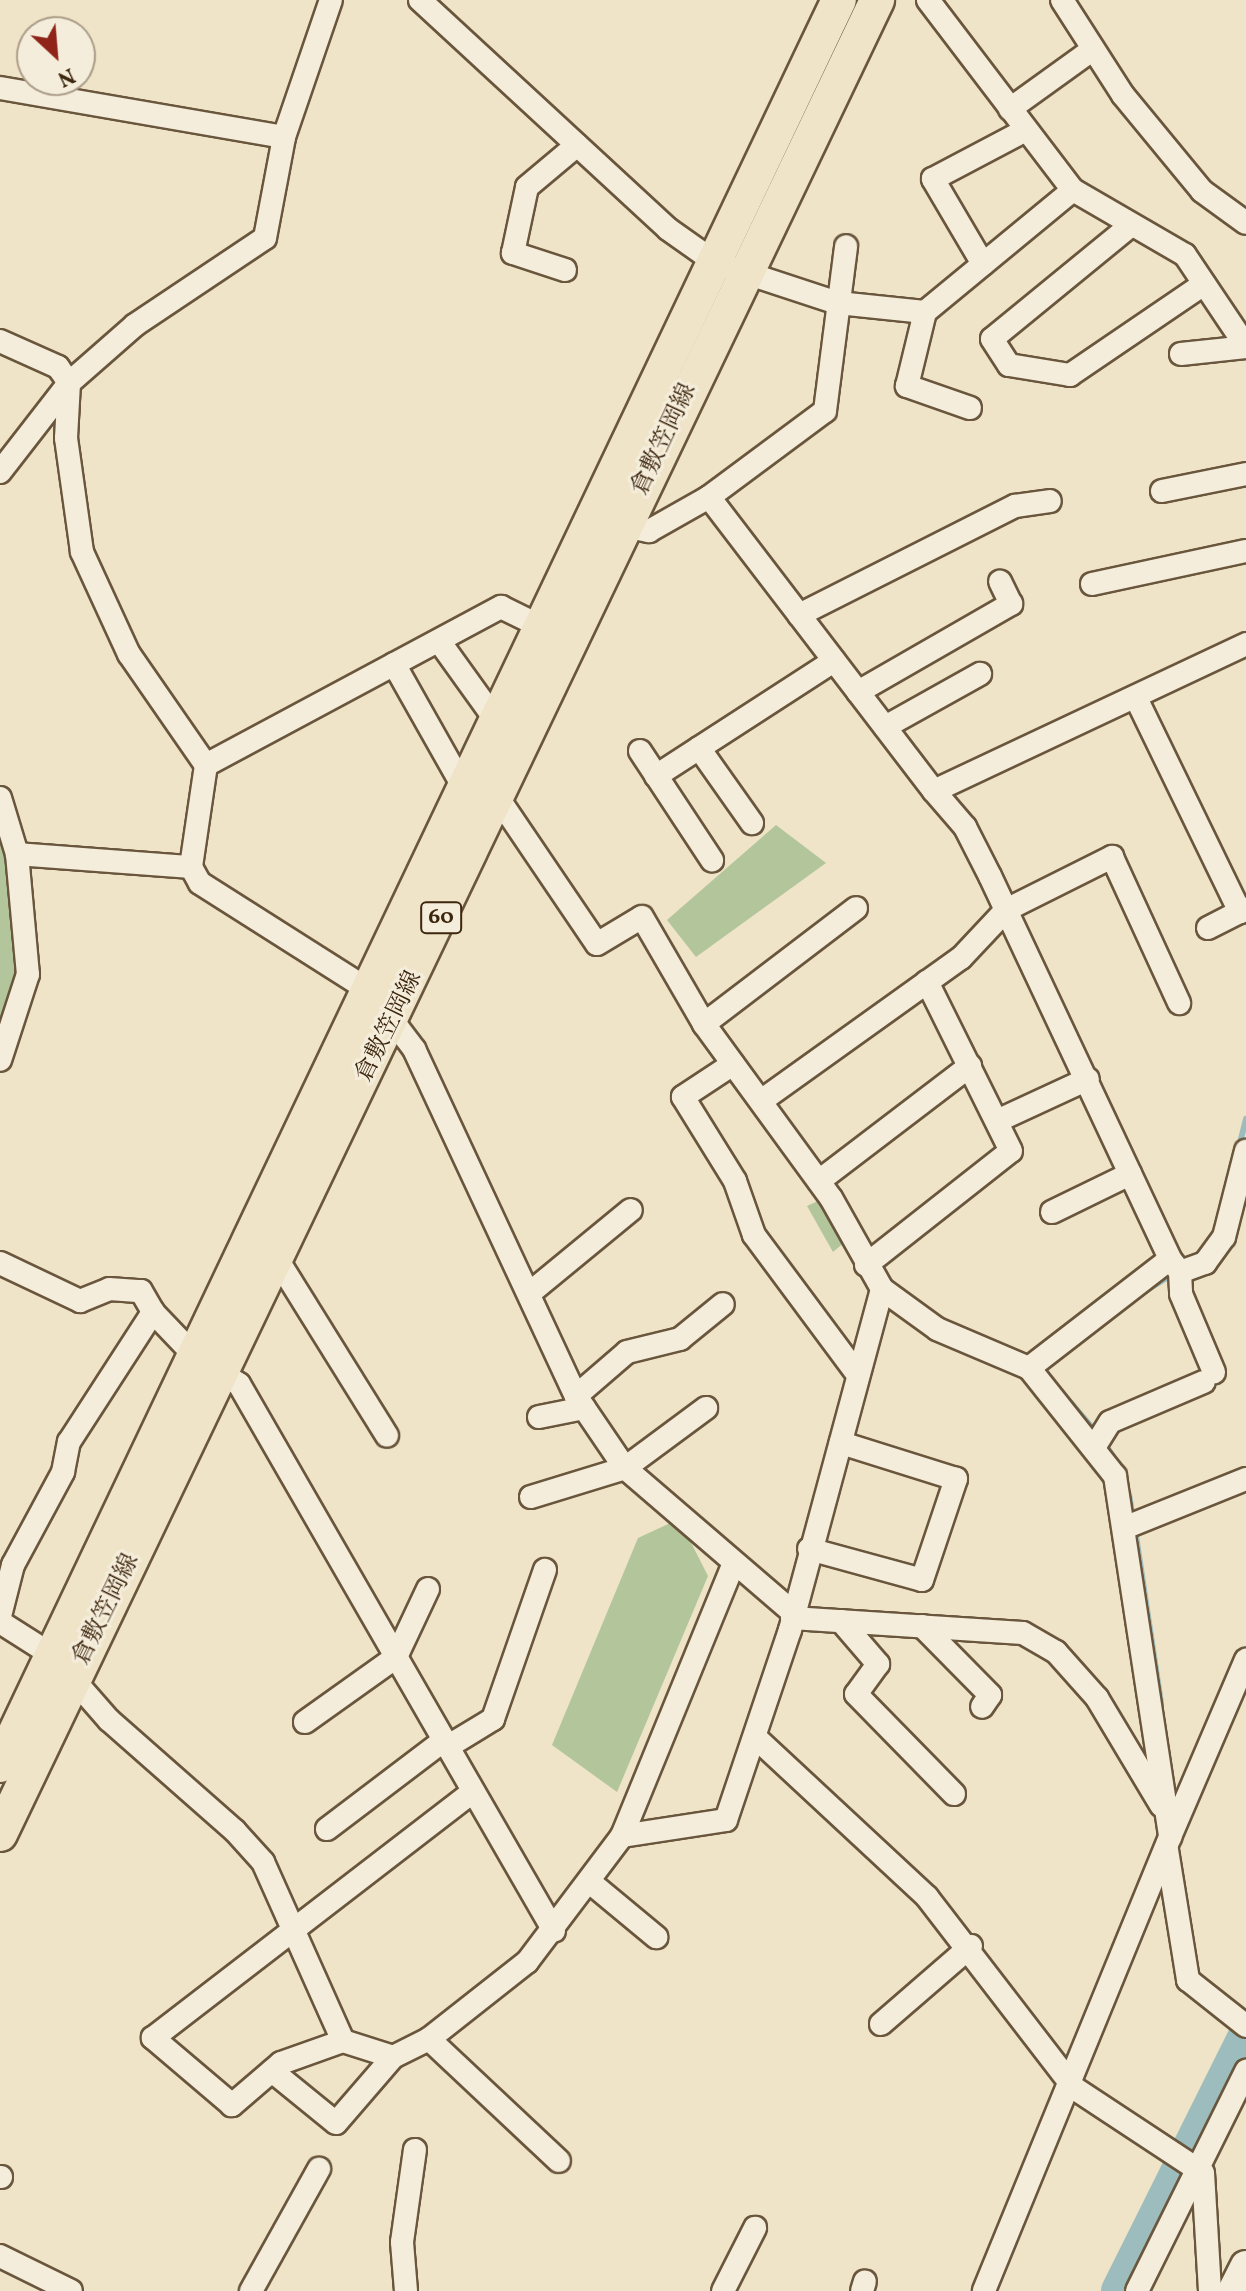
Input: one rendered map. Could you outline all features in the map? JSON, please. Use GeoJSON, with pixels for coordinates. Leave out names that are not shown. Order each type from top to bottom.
{"type":"FeatureCollection","features":[{"type":"Feature","properties":{"kind":"main road","name":"倉敷笠岡線"},"geometry":{"type":"LineString","coordinates":[[209,1362],[277,1259],[390,1027],[624,528],[839,0]]}},
{"type":"Feature","properties":{"kind":"main road","name":"倉敷笠岡線"},"geometry":{"type":"LineString","coordinates":[[0,1834],[63,1667],[209,1362],[370,991],[539,624],[593,512],[877,0]]}},
{"type":"Feature","properties":{"kind":"main road","name":"倉敷笠岡線"},"geometry":{"type":"LineString","coordinates":[[0,1765],[63,1667]]}},
{"type":"Feature","properties":{"kind":"main road"},"geometry":{"type":"LineString","coordinates":[[1233,2291],[1246,2266]]}},
{"type":"Feature","properties":{"kind":"street"},"geometry":{"type":"LineString","coordinates":[[0,472],[69,383],[135,325],[265,238],[274,219],[284,137],[331,0]]}},
{"type":"Feature","properties":{"kind":"street"},"geometry":{"type":"LineString","coordinates":[[420,0],[577,145],[729,267],[838,303],[925,312]]}},
{"type":"Feature","properties":{"kind":"street"},"geometry":{"type":"LineString","coordinates":[[928,0],[1073,190],[1130,226],[1152,230],[1185,255],[1246,346],[1181,354]]}},
{"type":"Feature","properties":{"kind":"street"},"geometry":{"type":"LineString","coordinates":[[1062,0],[1089,52],[1202,191],[1246,223]]}},
{"type":"Feature","properties":{"kind":"street"},"geometry":{"type":"LineString","coordinates":[[1010,109],[1089,52]]}},
{"type":"Feature","properties":{"kind":"street"},"geometry":{"type":"LineString","coordinates":[[0,88],[284,137]]}},
{"type":"Feature","properties":{"kind":"street"},"geometry":{"type":"LineString","coordinates":[[983,264],[933,179],[1026,130]]}},
{"type":"Feature","properties":{"kind":"street"},"geometry":{"type":"LineString","coordinates":[[565,270],[513,253],[527,187],[577,145]]}},
{"type":"Feature","properties":{"kind":"street"},"geometry":{"type":"LineString","coordinates":[[970,408],[907,386],[925,312],[1073,190]]}},
{"type":"Feature","properties":{"kind":"street"},"geometry":{"type":"LineString","coordinates":[[1130,226],[992,339],[1009,365],[1070,375],[1204,284]]}},
{"type":"Feature","properties":{"kind":"street"},"geometry":{"type":"LineString","coordinates":[[593,512],[624,528],[649,531],[709,497],[825,411],[846,246]]}},
{"type":"Feature","properties":{"kind":"street"},"geometry":{"type":"LineString","coordinates":[[0,341],[58,367],[69,383],[66,438],[82,552],[129,654],[206,765],[191,867],[200,883],[370,991],[390,1027],[414,1049],[531,1292],[580,1402],[625,1468],[791,1614],[841,1621],[1023,1633],[1056,1652],[1097,1698],[1169,1836]]}},
{"type":"Feature","properties":{"kind":"street"},"geometry":{"type":"LineString","coordinates":[[1162,491],[1246,474]]}},
{"type":"Feature","properties":{"kind":"street"},"geometry":{"type":"LineString","coordinates":[[709,497],[934,791],[965,827],[1175,1266],[1181,1294],[1209,1377],[1110,1422],[1100,1442]]}},
{"type":"Feature","properties":{"kind":"street"},"geometry":{"type":"LineString","coordinates":[[799,615],[1015,506],[1050,501]]}},
{"type":"Feature","properties":{"kind":"street"},"geometry":{"type":"LineString","coordinates":[[1092,584],[1246,551]]}},
{"type":"Feature","properties":{"kind":"street"},"geometry":{"type":"LineString","coordinates":[[858,692],[1011,604],[1000,581]]}},
{"type":"Feature","properties":{"kind":"street"},"geometry":{"type":"LineString","coordinates":[[206,765],[501,607],[539,624],[570,643]]}},
{"type":"Feature","properties":{"kind":"street"},"geometry":{"type":"LineString","coordinates":[[439,641],[495,719]]}},
{"type":"Feature","properties":{"kind":"street"},"geometry":{"type":"LineString","coordinates":[[934,791],[1137,700],[1246,644]]}},
{"type":"Feature","properties":{"kind":"street"},"geometry":{"type":"LineString","coordinates":[[656,776],[834,661]]}},
{"type":"Feature","properties":{"kind":"street"},"geometry":{"type":"LineString","coordinates":[[394,664],[464,788]]}},
{"type":"Feature","properties":{"kind":"street"},"geometry":{"type":"LineString","coordinates":[[885,727],[980,674]]}},
{"type":"Feature","properties":{"kind":"street"},"geometry":{"type":"LineString","coordinates":[[1137,700],[1243,910],[1208,928]]}},
{"type":"Feature","properties":{"kind":"street"},"geometry":{"type":"LineString","coordinates":[[699,748],[752,823]]}},
{"type":"Feature","properties":{"kind":"street"},"geometry":{"type":"LineString","coordinates":[[640,751],[712,860]]}},
{"type":"Feature","properties":{"kind":"street"},"geometry":{"type":"LineString","coordinates":[[0,798],[17,854],[28,974],[0,1060]]}},
{"type":"Feature","properties":{"kind":"street"},"geometry":{"type":"LineString","coordinates":[[498,798],[597,944],[642,917],[704,1024],[819,1181],[882,1289],[937,1329],[1029,1368],[1100,1442],[1131,1525],[1188,1980],[1244,2025]]}},
{"type":"Feature","properties":{"kind":"street"},"geometry":{"type":"LineString","coordinates":[[17,854],[191,867]]}},
{"type":"Feature","properties":{"kind":"street"},"geometry":{"type":"LineString","coordinates":[[761,1101],[927,982],[1006,910],[1112,857],[1179,1003]]}},
{"type":"Feature","properties":{"kind":"street"},"geometry":{"type":"LineString","coordinates":[[704,1024],[856,908]]}},
{"type":"Feature","properties":{"kind":"street"},"geometry":{"type":"LineString","coordinates":[[866,1265],[1011,1151],[927,982]]}},
{"type":"Feature","properties":{"kind":"street"},"geometry":{"type":"LineString","coordinates":[[733,1064],[683,1097],[735,1181],[754,1235],[855,1371]]}},
{"type":"Feature","properties":{"kind":"street"},"geometry":{"type":"LineString","coordinates":[[819,1181],[970,1066]]}},
{"type":"Feature","properties":{"kind":"street"},"geometry":{"type":"LineString","coordinates":[[997,1121],[1088,1079]]}},
{"type":"Feature","properties":{"kind":"street"},"geometry":{"type":"LineString","coordinates":[[1029,1368],[1175,1266],[1205,1263],[1224,1237],[1246,1151]]}},
{"type":"Feature","properties":{"kind":"street"},"geometry":{"type":"LineString","coordinates":[[1052,1212],[1130,1174]]}},
{"type":"Feature","properties":{"kind":"street"},"geometry":{"type":"LineString","coordinates":[[531,1292],[631,1210]]}},
{"type":"Feature","properties":{"kind":"street"},"geometry":{"type":"LineString","coordinates":[[277,1259],[387,1436]]}},
{"type":"Feature","properties":{"kind":"street"},"geometry":{"type":"LineString","coordinates":[[0,1263],[80,1301],[109,1289],[141,1291],[153,1312],[209,1362],[396,1657],[554,1931]]}},
{"type":"Feature","properties":{"kind":"street"},"geometry":{"type":"LineString","coordinates":[[622,1836],[726,1820],[755,1737],[841,1443],[855,1371],[882,1289]]}},
{"type":"Feature","properties":{"kind":"street"},"geometry":{"type":"LineString","coordinates":[[539,1417],[580,1402],[627,1352],[680,1339],[723,1304]]}},
{"type":"Feature","properties":{"kind":"street"},"geometry":{"type":"LineString","coordinates":[[0,1616],[13,1565],[63,1472],[69,1442],[153,1312]]}},
{"type":"Feature","properties":{"kind":"street"},"geometry":{"type":"LineString","coordinates":[[531,1497],[625,1468],[706,1408]]}},
{"type":"Feature","properties":{"kind":"street"},"geometry":{"type":"LineString","coordinates":[[809,1549],[922,1580],[956,1479],[841,1443]]}},
{"type":"Feature","properties":{"kind":"street"},"geometry":{"type":"LineString","coordinates":[[1131,1525],[1246,1479]]}},
{"type":"Feature","properties":{"kind":"street"},"geometry":{"type":"LineString","coordinates":[[272,2071],[336,2123],[393,2057],[429,2039],[554,1931],[622,1836],[733,1566]]}},
{"type":"Feature","properties":{"kind":"street"},"geometry":{"type":"LineString","coordinates":[[327,1829],[445,1744],[493,1719],[545,1570]]}},
{"type":"Feature","properties":{"kind":"street"},"geometry":{"type":"LineString","coordinates":[[305,1722],[396,1657],[428,1589]]}},
{"type":"Feature","properties":{"kind":"street"},"geometry":{"type":"LineString","coordinates":[[841,1621],[878,1664],[856,1694],[954,1794]]}},
{"type":"Feature","properties":{"kind":"street"},"geometry":{"type":"LineString","coordinates":[[0,1622],[63,1667],[263,1862],[343,2041]]}},
{"type":"Feature","properties":{"kind":"street"},"geometry":{"type":"LineString","coordinates":[[922,1626],[990,1695],[982,1707]]}},
{"type":"Feature","properties":{"kind":"street"},"geometry":{"type":"LineString","coordinates":[[984,2291],[1075,2087],[1169,1836],[1246,1660]]}},
{"type":"Feature","properties":{"kind":"street"},"geometry":{"type":"LineString","coordinates":[[755,1737],[971,1946],[1075,2087],[1188,2162],[1206,2181],[1210,2291]]}},
{"type":"Feature","properties":{"kind":"street"},"geometry":{"type":"LineString","coordinates":[[393,2057],[343,2041],[272,2071],[232,2105],[153,2038],[472,1792]]}},
{"type":"Feature","properties":{"kind":"street"},"geometry":{"type":"LineString","coordinates":[[591,1883],[656,1937]]}},
{"type":"Feature","properties":{"kind":"street"},"geometry":{"type":"LineString","coordinates":[[881,2024],[971,1946]]}},
{"type":"Feature","properties":{"kind":"street"},"geometry":{"type":"LineString","coordinates":[[429,2039],[559,2161]]}},
{"type":"Feature","properties":{"kind":"street"},"geometry":{"type":"LineString","coordinates":[[1137,2291],[1188,2162],[1246,2071]]}},
{"type":"Feature","properties":{"kind":"street"},"geometry":{"type":"LineString","coordinates":[[406,2291],[402,2242],[415,2150]]}},
{"type":"Feature","properties":{"kind":"street"},"geometry":{"type":"LineString","coordinates":[[251,2291],[319,2169]]}},
{"type":"Feature","properties":{"kind":"street"},"geometry":{"type":"LineString","coordinates":[[723,2291],[755,2228]]}},
{"type":"Feature","properties":{"kind":"street"},"geometry":{"type":"LineString","coordinates":[[0,2256],[71,2291]]}},
{"type":"Feature","properties":{"kind":"green space"},"geometry":{"type":"Polygon","coordinates":[[[0,824],[20,958],[0,1025],[0,824]]]}},
{"type":"Feature","properties":{"kind":"green space"},"geometry":{"type":"Polygon","coordinates":[[[776,825],[826,863],[696,957],[667,920],[776,825]]]}},
{"type":"Feature","properties":{"kind":"green space"},"geometry":{"type":"Polygon","coordinates":[[[820,1200],[846,1241],[833,1252],[807,1206],[820,1200]]]}},
{"type":"Feature","properties":{"kind":"green space"},"geometry":{"type":"Polygon","coordinates":[[[679,1519],[708,1576],[617,1792],[552,1745],[638,1538],[679,1519]]]}},
{"type":"Feature","properties":{"kind":"waterway"},"geometry":{"type":"LineString","coordinates":[[68,369],[145,306]]}},
{"type":"Feature","properties":{"kind":"waterway"},"geometry":{"type":"LineString","coordinates":[[1239,1147],[1246,1119]]}},
{"type":"Feature","properties":{"kind":"waterway"},"geometry":{"type":"LineString","coordinates":[[1147,1290],[1166,1278]]}},
{"type":"Feature","properties":{"kind":"waterway"},"geometry":{"type":"LineString","coordinates":[[1059,1389],[1096,1432]]}},
{"type":"Feature","properties":{"kind":"waterway"},"geometry":{"type":"LineString","coordinates":[[1103,1441],[1125,1475]]}},
{"type":"Feature","properties":{"kind":"waterway"},"geometry":{"type":"LineString","coordinates":[[1129,1494],[1133,1518]]}},
{"type":"Feature","properties":{"kind":"waterway"},"geometry":{"type":"LineString","coordinates":[[1135,1529],[1161,1704]]}},
{"type":"Feature","properties":{"kind":"waterway"},"geometry":{"type":"LineString","coordinates":[[1120,2291],[1246,2038]]}}]}
